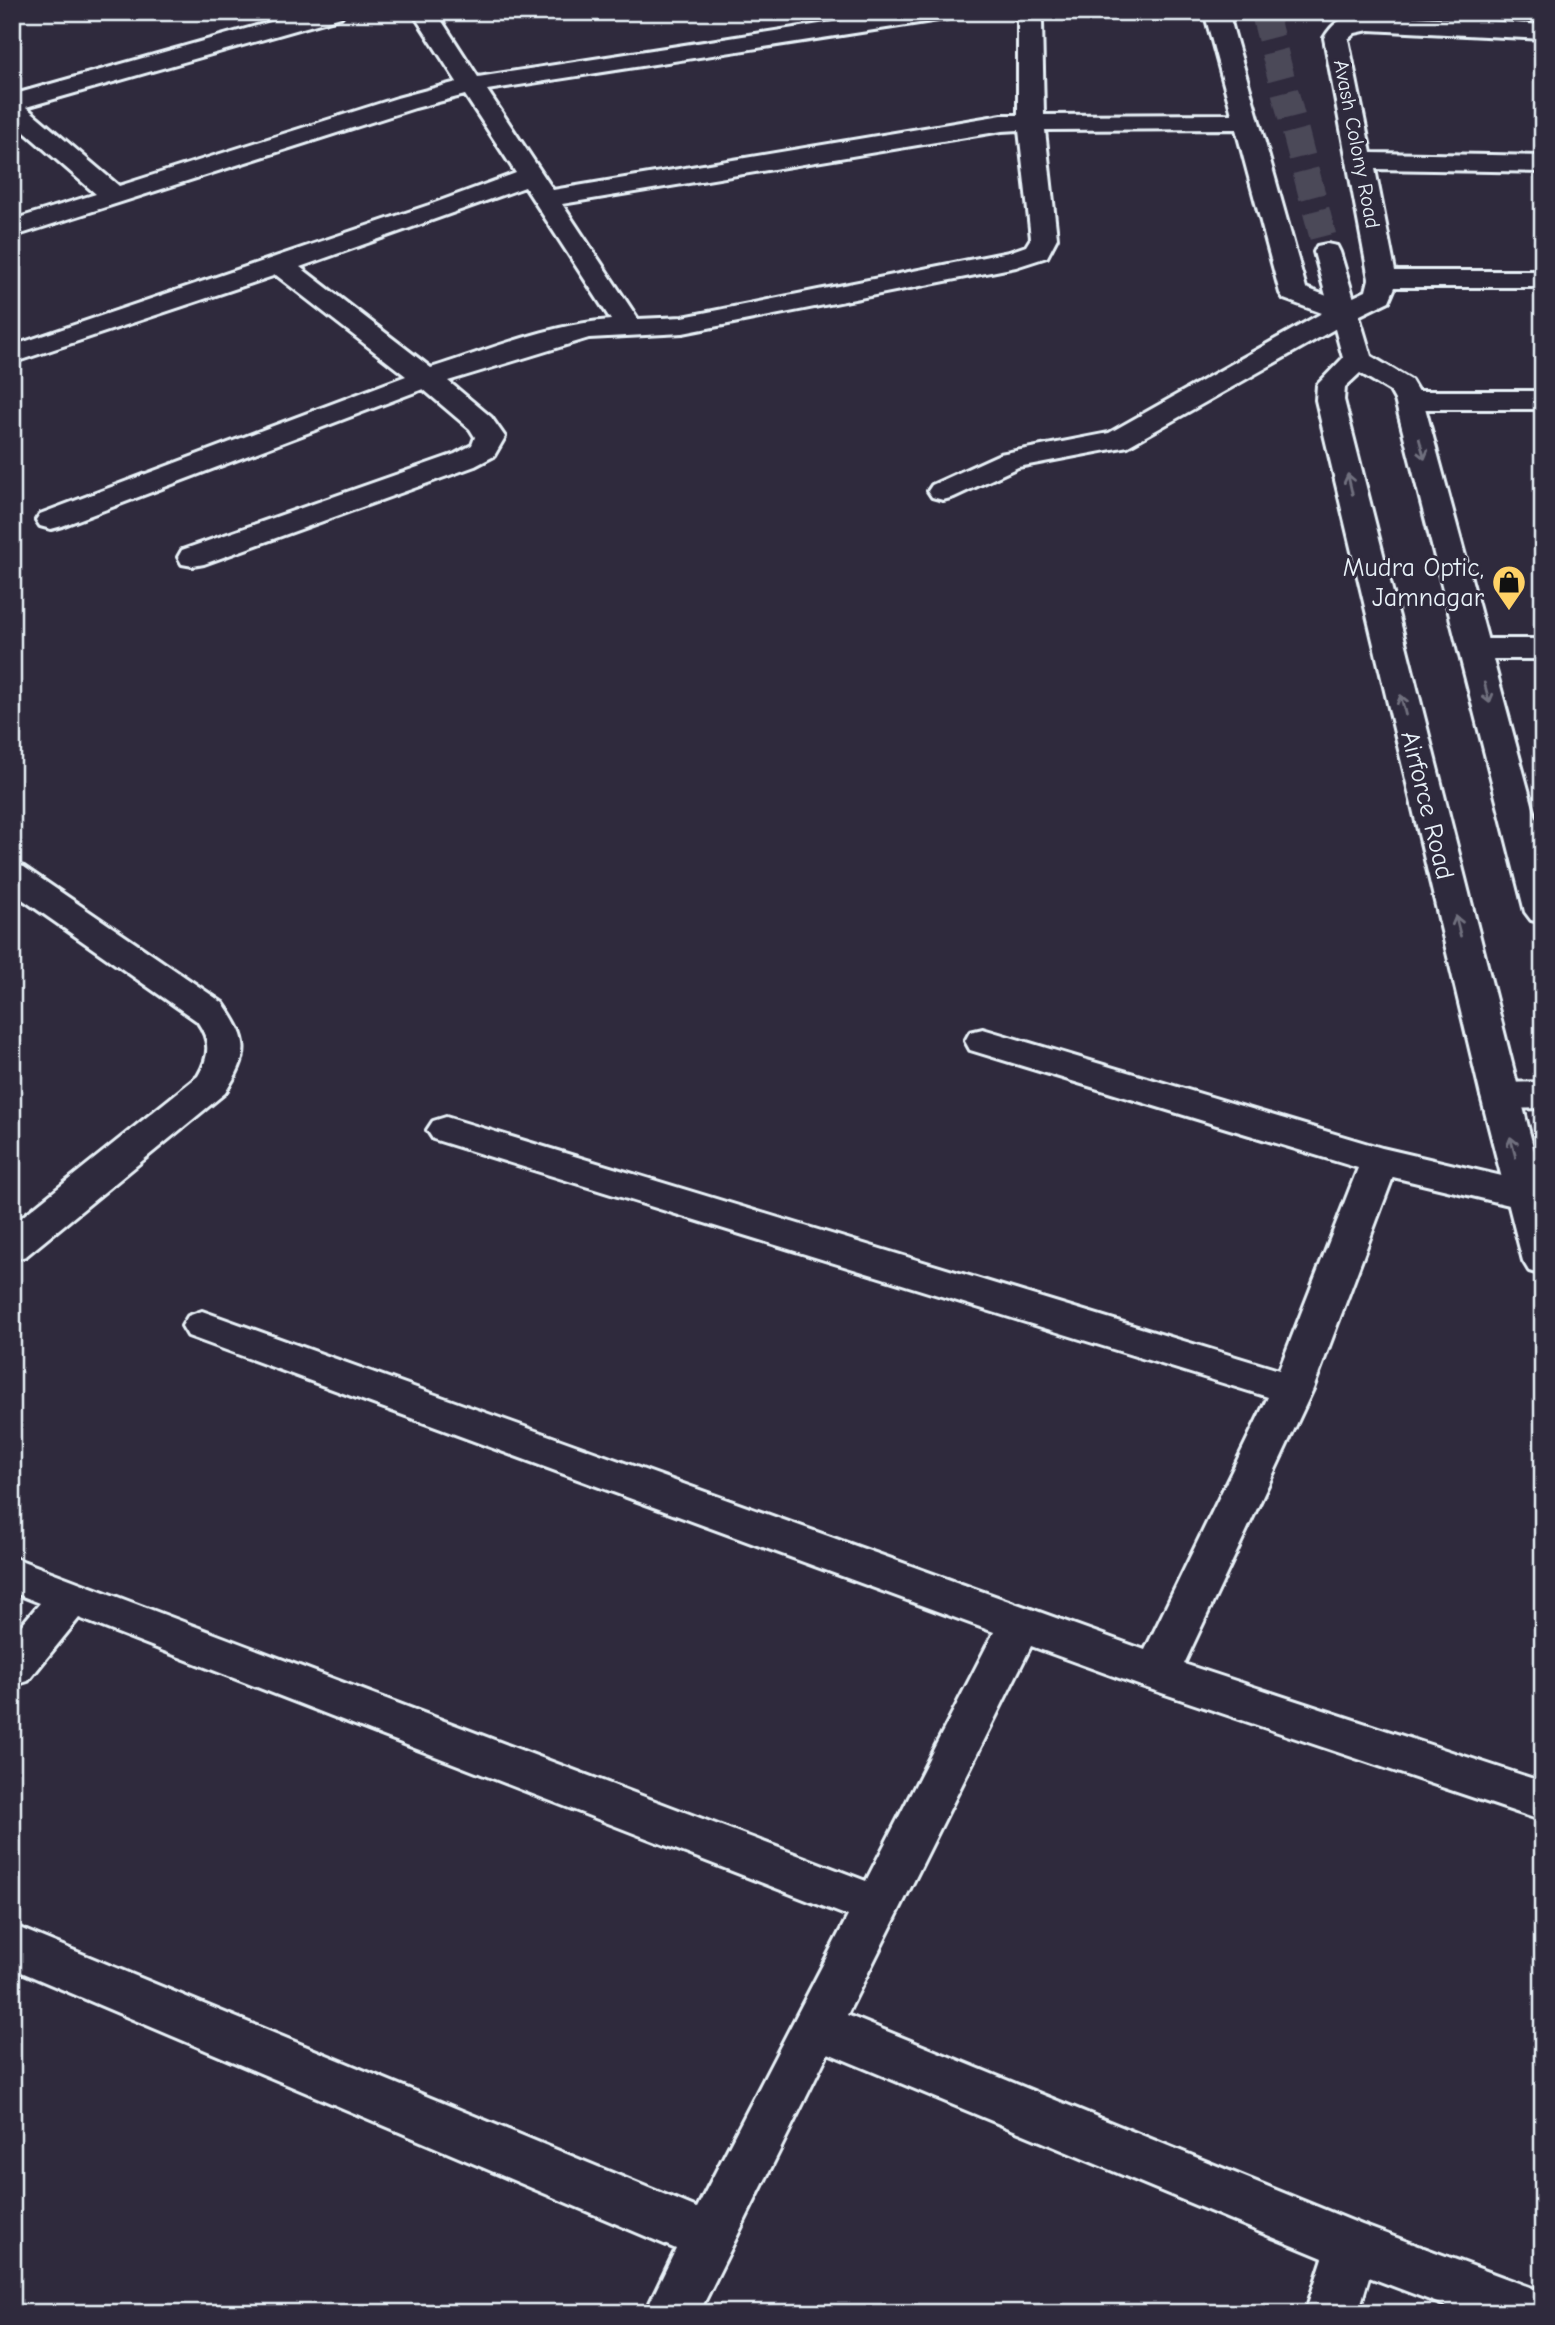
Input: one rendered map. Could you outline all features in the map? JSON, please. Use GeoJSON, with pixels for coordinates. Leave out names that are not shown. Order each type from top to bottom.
{"type":"FeatureCollection","features":[{"type":"Feature","properties":{"kind":"street"},"geometry":{"type":"LineString","coordinates":[[12,105],[333,12]]}},
{"type":"Feature","properties":{"kind":"street"},"geometry":{"type":"LineString","coordinates":[[424,12],[629,327]]}},
{"type":"Feature","properties":{"kind":"street"},"geometry":{"type":"LineString","coordinates":[[12,229],[406,103],[473,85],[945,12]]}},
{"type":"Feature","properties":{"kind":"street"},"geometry":{"type":"LineString","coordinates":[[51,520],[427,378],[568,335],[629,327],[683,325],[1016,260],[1037,251],[1044,238],[1031,121],[1030,22],[1023,12]]}},
{"type":"Feature","properties":{"kind":"street"},"geometry":{"type":"LineString","coordinates":[[1219,12],[1217,15],[1294,293],[1343,312]]}},
{"type":"Feature","properties":{"kind":"street","name":"Avash Colony Road"},"geometry":{"type":"LineString","coordinates":[[1383,279],[1336,38],[1337,22],[1543,32]]}},
{"type":"Feature","properties":{"kind":"street"},"geometry":{"type":"LineString","coordinates":[[12,105],[114,196]]}},
{"type":"Feature","properties":{"kind":"street"},"geometry":{"type":"LineString","coordinates":[[546,199],[969,127],[1031,121],[1246,121]]}},
{"type":"Feature","properties":{"kind":"street"},"geometry":{"type":"LineString","coordinates":[[1359,161],[1543,164]]}},
{"type":"Feature","properties":{"kind":"street"},"geometry":{"type":"LineString","coordinates":[[12,355],[531,176]]}},
{"type":"Feature","properties":{"kind":"street"},"geometry":{"type":"LineString","coordinates":[[1327,252],[1359,360],[1401,386],[1409,400],[1475,649],[1535,845],[1543,912]]}},
{"type":"Feature","properties":{"kind":"street"},"geometry":{"type":"LineString","coordinates":[[193,557],[466,460],[484,450],[490,437],[481,424],[427,378],[279,264]]}},
{"type":"Feature","properties":{"kind":"street"},"geometry":{"type":"LineString","coordinates":[[943,491],[1010,460],[1118,440],[1343,312],[1379,295],[1383,279],[1543,279]]}},
{"type":"Feature","properties":{"kind":"street","name":"Airforce Road"},"geometry":{"type":"LineString","coordinates":[[1359,360],[1331,385],[1330,400],[1500,1096],[1543,1261]]}},
{"type":"Feature","properties":{"kind":"street"},"geometry":{"type":"LineString","coordinates":[[1409,400],[1543,400]]}},
{"type":"Feature","properties":{"kind":"street"},"geometry":{"type":"LineString","coordinates":[[1475,649],[1543,649]]}},
{"type":"Feature","properties":{"kind":"street"},"geometry":{"type":"LineString","coordinates":[[12,875],[210,1012],[227,1035],[227,1060],[212,1084],[12,1246]]}},
{"type":"Feature","properties":{"kind":"street"},"geometry":{"type":"LineString","coordinates":[[984,1041],[1380,1161],[1525,1195]]}},
{"type":"Feature","properties":{"kind":"street"},"geometry":{"type":"LineString","coordinates":[[1500,1096],[1543,1096]]}},
{"type":"Feature","properties":{"kind":"street"},"geometry":{"type":"LineString","coordinates":[[446,1130],[1292,1388]]}},
{"type":"Feature","properties":{"kind":"street"},"geometry":{"type":"LineString","coordinates":[[1157,1673],[1292,1388],[1380,1161]]}},
{"type":"Feature","properties":{"kind":"street"},"geometry":{"type":"LineString","coordinates":[[202,1326],[1157,1673],[1543,1802]]}},
{"type":"Feature","properties":{"kind":"street"},"geometry":{"type":"LineString","coordinates":[[12,1574],[877,1906]]}},
{"type":"Feature","properties":{"kind":"street"},"geometry":{"type":"LineString","coordinates":[[12,1668],[71,1597]]}},
{"type":"Feature","properties":{"kind":"street"},"geometry":{"type":"LineString","coordinates":[[671,2313],[1020,1624]]}},
{"type":"Feature","properties":{"kind":"street"},"geometry":{"type":"LineString","coordinates":[[12,1946],[709,2238]]}},
{"type":"Feature","properties":{"kind":"street"},"geometry":{"type":"LineString","coordinates":[[817,2025],[1353,2246],[1532,2313]]}},
{"type":"Feature","properties":{"kind":"street"},"geometry":{"type":"LineString","coordinates":[[1331,2313],[1353,2246]]}},
{"type":"Feature","properties":{"kind":"tunnel"},"geometry":{"type":"LineString","coordinates":[[1264,12],[1327,252]]}},
{"type":"Feature","properties":{"kind":"place","name":"Mudra Optic, Jamnagar"},"geometry":{"type":"Point","coordinates":[1509,612]}}]}
